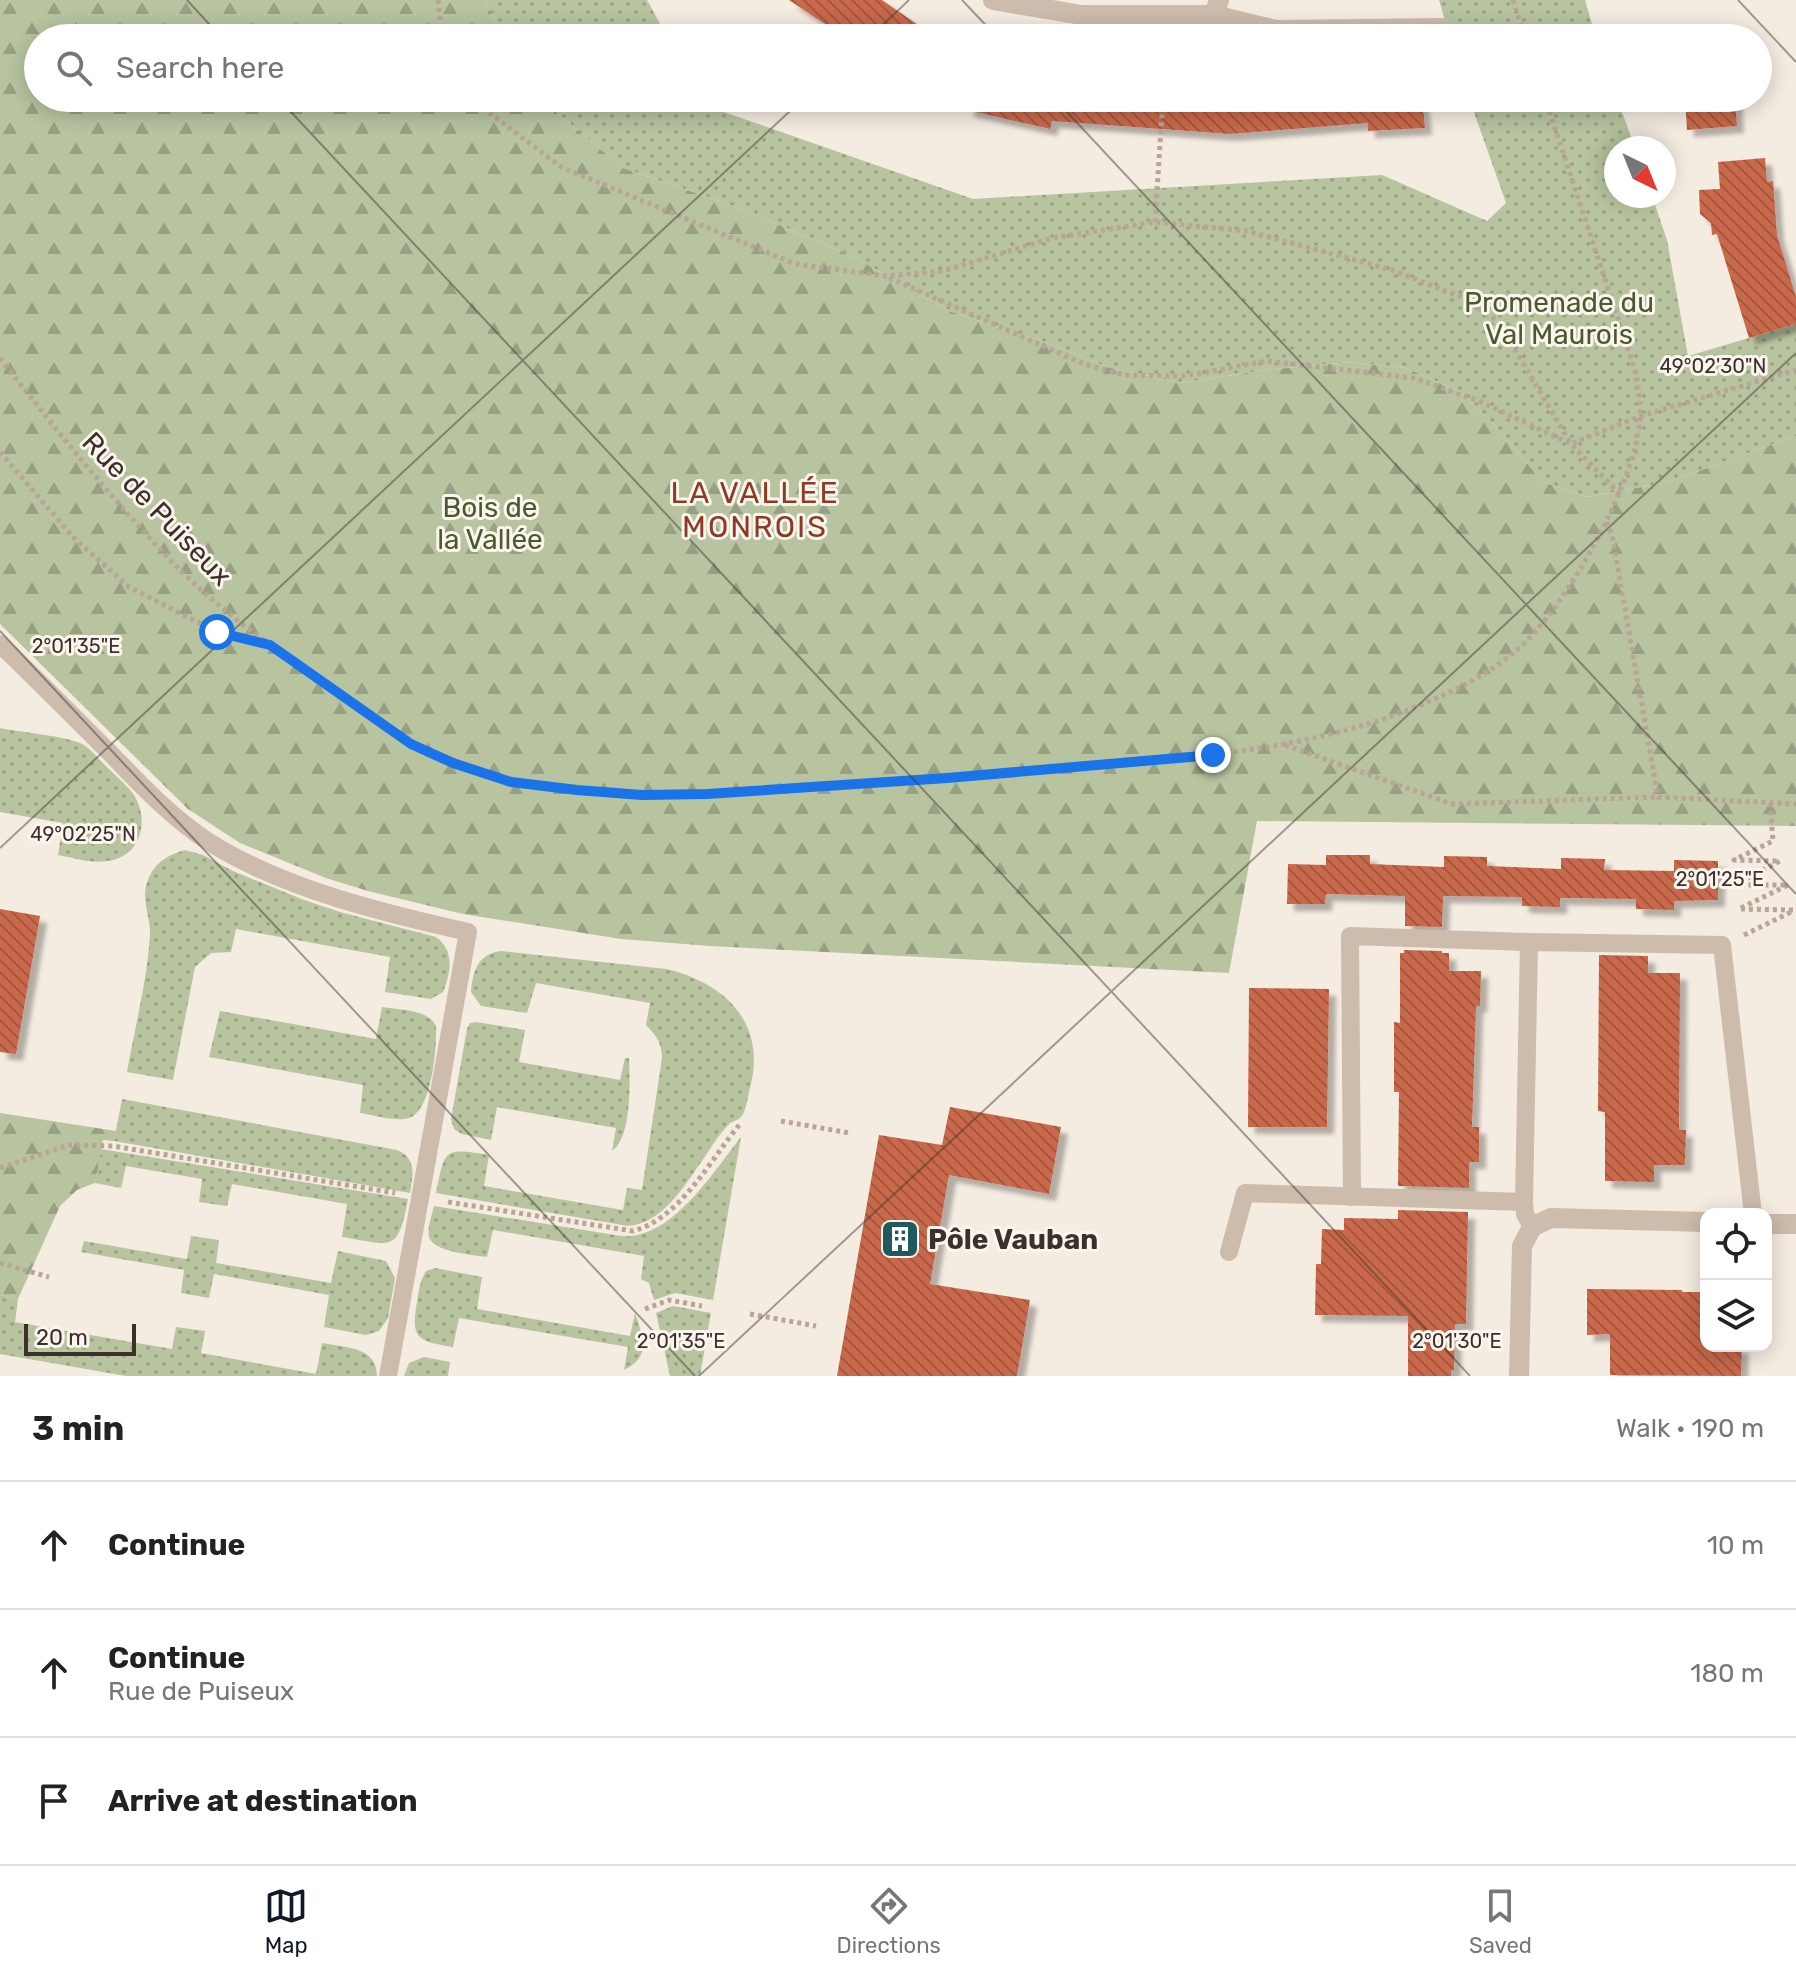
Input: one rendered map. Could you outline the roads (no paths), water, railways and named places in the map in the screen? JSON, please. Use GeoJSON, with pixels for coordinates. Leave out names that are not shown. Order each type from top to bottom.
{"type":"FeatureCollection","features":[{"type":"Feature","properties":{"kind":"street"},"geometry":{"type":"LineString","coordinates":[[993,0],[1081,15],[1216,8],[1260,24]]}},
{"type":"Feature","properties":{"kind":"street"},"geometry":{"type":"LineString","coordinates":[[1519,1376],[1522,1246],[1532,1227],[1551,1218],[1700,1222]]}},
{"type":"Feature","properties":{"kind":"street"},"geometry":{"type":"LineString","coordinates":[[1772,1224],[1796,1224]]}},
{"type":"Feature","properties":{"kind":"lane"},"geometry":{"type":"LineString","coordinates":[[0,644],[161,804],[210,842],[247,862],[383,913],[468,932],[388,1376]]}},
{"type":"Feature","properties":{"kind":"lane"},"geometry":{"type":"LineString","coordinates":[[1352,1197],[1350,936],[1722,945],[1752,1208]]}},
{"type":"Feature","properties":{"kind":"lane"},"geometry":{"type":"LineString","coordinates":[[1529,942],[1524,1202],[1525,1214],[1532,1227]]}},
{"type":"Feature","properties":{"kind":"lane"},"geometry":{"type":"LineString","coordinates":[[1229,1252],[1245,1193],[1524,1202]]}},
{"type":"Feature","properties":{"kind":"place","name":"Pôle Vauban"},"geometry":{"type":"Point","coordinates":[900,1239]}},
{"type":"Feature","properties":{"kind":"district","name":"LA VALLÉE MONROIS"},"geometry":{"type":"Point","coordinates":[755,510]}},
{"type":"Feature","properties":{"kind":"park label","name":"Promenade du Val Maurois"},"geometry":{"type":"Point","coordinates":[1559,318]}},
{"type":"Feature","properties":{"kind":"park label","name":"Bois de la Vallée"},"geometry":{"type":"Point","coordinates":[490,523]}}]}
